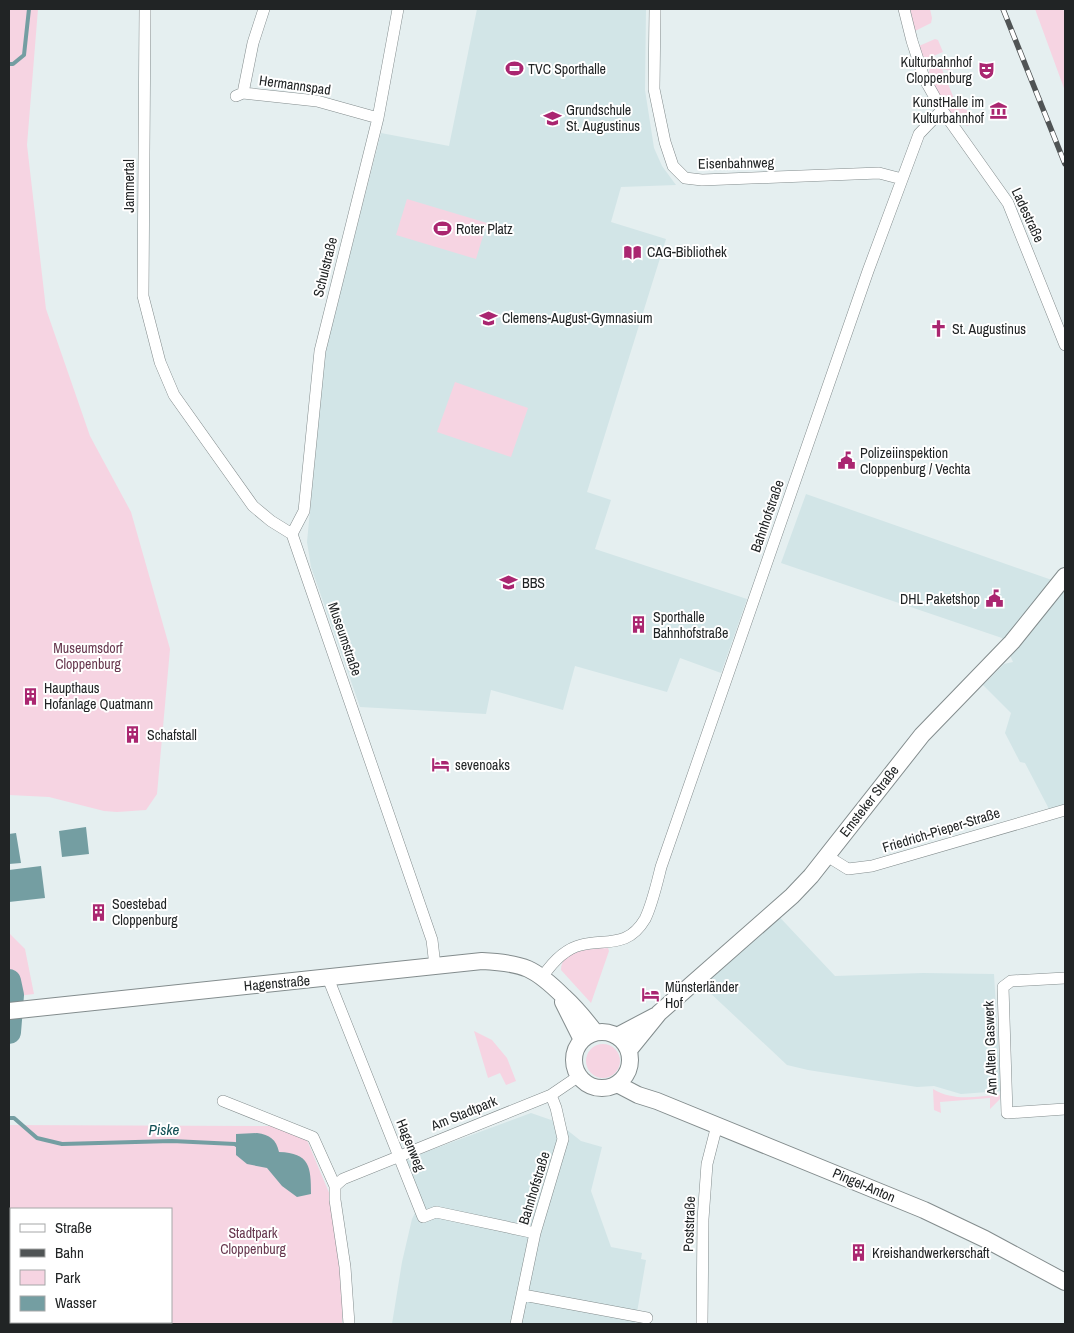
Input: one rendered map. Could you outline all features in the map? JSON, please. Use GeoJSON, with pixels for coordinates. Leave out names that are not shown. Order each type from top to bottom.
{"type":"FeatureCollection","features":[{"type":"Feature","properties":{"kind":"street","name":"Jammertal"},"geometry":{"type":"LineString","coordinates":[[145,9],[143,296],[160,362],[174,396],[253,506],[271,521],[292,534]]}},
{"type":"Feature","properties":{"kind":"street","name":"Hermannspad"},"geometry":{"type":"LineString","coordinates":[[264,9],[240,94],[317,101],[378,118]]}},
{"type":"Feature","properties":{"kind":"street","name":"Schulstraße"},"geometry":{"type":"LineString","coordinates":[[292,534],[304,511],[320,351],[378,118],[398,9]]}},
{"type":"Feature","properties":{"kind":"street","name":"Eisenbahnweg"},"geometry":{"type":"LineString","coordinates":[[655,9],[654,90],[664,142],[673,166],[685,178],[702,180],[879,173],[902,179]]}},
{"type":"Feature","properties":{"kind":"street","name":"Ladestraße"},"geometry":{"type":"LineString","coordinates":[[904,9],[924,78],[942,110],[1008,202],[1065,345]]}},
{"type":"Feature","properties":{"kind":"street","name":"Bahnhofstraße"},"geometry":{"type":"LineString","coordinates":[[543,976],[552,964],[567,951],[581,945],[612,942],[630,936],[645,918],[868,271],[919,134],[942,110]]}},
{"type":"Feature","properties":{"kind":"street","name":"Museumstraße"},"geometry":{"type":"LineString","coordinates":[[292,534],[432,940],[435,966]]}},
{"type":"Feature","properties":{"kind":"street","name":"Emsteker Straße"},"geometry":{"type":"LineString","coordinates":[[629,1050],[659,1013],[792,896],[827,856],[922,735],[1012,642],[1065,576]]}},
{"type":"Feature","properties":{"kind":"street","name":"Friedrich-Pieper-Straße"},"geometry":{"type":"LineString","coordinates":[[827,856],[848,869],[872,866],[1065,810]]}},
{"type":"Feature","properties":{"kind":"street","name":"Hagenstraße"},"geometry":{"type":"LineString","coordinates":[[16,1010],[435,966],[498,962],[523,967],[543,976],[583,1015],[588,1036]]}},
{"type":"Feature","properties":{"kind":"street","name":"Hagenweg"},"geometry":{"type":"LineString","coordinates":[[328,978],[423,1217],[436,1212],[535,1232]]}},
{"type":"Feature","properties":{"kind":"street","name":"Am Alten Gaswerk"},"geometry":{"type":"LineString","coordinates":[[1065,978],[1011,981],[1003,987],[1007,1113],[1065,1109]]}},
{"type":"Feature","properties":{"kind":"street","name":"Emsteker Straße"},"geometry":{"type":"LineString","coordinates":[[617,1036],[659,1013]]}},
{"type":"Feature","properties":{"kind":"street"},"geometry":{"type":"LineString","coordinates":[[608,1032],[617,1036],[629,1050],[631,1060],[622,1079],[609,1088],[589,1085],[579,1076],[574,1062],[575,1052],[588,1036],[608,1032]]}},
{"type":"Feature","properties":{"kind":"street"},"geometry":{"type":"LineString","coordinates":[[551,1095],[579,1076]]}},
{"type":"Feature","properties":{"kind":"street","name":"Pingel-Anton"},"geometry":{"type":"LineString","coordinates":[[622,1079],[657,1101],[924,1210],[985,1239],[1065,1282]]}},
{"type":"Feature","properties":{"kind":"street","name":"Bahnhofstraße"},"geometry":{"type":"LineString","coordinates":[[516,1324],[535,1232],[564,1139],[551,1095]]}},
{"type":"Feature","properties":{"kind":"street","name":"Am Stadtpark"},"geometry":{"type":"LineString","coordinates":[[335,1186],[343,1179],[551,1095]]}},
{"type":"Feature","properties":{"kind":"street"},"geometry":{"type":"LineString","coordinates":[[223,1101],[313,1137],[335,1186],[335,1200],[345,1267],[349,1324]]}},
{"type":"Feature","properties":{"kind":"street","name":"Poststraße"},"geometry":{"type":"LineString","coordinates":[[702,1324],[703,1219],[707,1164],[716,1125]]}},
{"type":"Feature","properties":{"kind":"street"},"geometry":{"type":"LineString","coordinates":[[522,1295],[647,1318]]}},
{"type":"Feature","properties":{"kind":"shaded area"},"geometry":{"type":"Polygon","coordinates":[[[477,9],[646,9],[645,90],[654,148],[662,166],[676,185],[621,187],[611,222],[666,239],[587,492],[611,500],[595,549],[747,599],[721,673],[680,658],[667,692],[575,666],[563,710],[491,690],[486,714],[360,707],[311,567],[307,542],[325,351],[381,133],[449,146],[477,9]]]}},
{"type":"Feature","properties":{"kind":"shaded area"},"geometry":{"type":"Polygon","coordinates":[[[806,494],[1049,579],[1065,582],[1065,805],[1049,809],[1025,763],[1020,762],[1005,733],[1011,713],[983,685],[1004,664],[1013,662],[1002,638],[781,563],[806,494]]]}},
{"type":"Feature","properties":{"kind":"shaded area"},"geometry":{"type":"Polygon","coordinates":[[[771,908],[835,976],[923,973],[994,974],[1001,1091],[961,1094],[934,1086],[917,1087],[787,1065],[692,976],[771,908]]]}},
{"type":"Feature","properties":{"kind":"shaded area"},"geometry":{"type":"Polygon","coordinates":[[[531,1113],[557,1122],[581,1141],[602,1147],[591,1191],[611,1247],[642,1253],[641,1259],[646,1260],[635,1324],[392,1324],[402,1262],[412,1219],[419,1205],[404,1160],[531,1113]]]}},
{"type":"Feature","properties":{"kind":"green space","name":"Museumsdorf Cloppenburg"},"geometry":{"type":"Polygon","coordinates":[[[9,9],[38,9],[27,145],[46,309],[90,436],[131,512],[170,649],[157,794],[146,810],[104,811],[49,797],[9,795],[9,9]]]}},
{"type":"Feature","properties":{"kind":"green space"},"geometry":{"type":"Polygon","coordinates":[[[910,9],[930,9],[931,23],[915,31],[910,9]]]}},
{"type":"Feature","properties":{"kind":"green space"},"geometry":{"type":"Polygon","coordinates":[[[1035,9],[1063,9],[1065,14],[1065,91],[1035,9]]]}},
{"type":"Feature","properties":{"kind":"green space"},"geometry":{"type":"Polygon","coordinates":[[[935,39],[938,40],[943,52],[927,58],[922,55],[919,46],[935,39]]]}},
{"type":"Feature","properties":{"kind":"green space"},"geometry":{"type":"Polygon","coordinates":[[[941,62],[946,62],[951,71],[942,69],[957,106],[967,110],[971,121],[968,126],[957,119],[951,112],[929,75],[931,68],[941,62]]]}},
{"type":"Feature","properties":{"kind":"green space","name":"Roter Platz"},"geometry":{"type":"Polygon","coordinates":[[[407,199],[487,223],[476,259],[396,235],[407,199]]]}},
{"type":"Feature","properties":{"kind":"green space"},"geometry":{"type":"Polygon","coordinates":[[[455,382],[528,408],[511,457],[437,432],[455,382]]]}},
{"type":"Feature","properties":{"kind":"green space"},"geometry":{"type":"Polygon","coordinates":[[[9,933],[25,949],[34,994],[9,997],[9,933]]]}},
{"type":"Feature","properties":{"kind":"green space"},"geometry":{"type":"Polygon","coordinates":[[[608,948],[609,951],[591,1003],[561,970],[562,963],[572,954],[608,948]]]}},
{"type":"Feature","properties":{"kind":"green space"},"geometry":{"type":"Polygon","coordinates":[[[474,1031],[492,1040],[507,1058],[516,1081],[506,1085],[500,1073],[488,1078],[474,1031]]]}},
{"type":"Feature","properties":{"kind":"green space"},"geometry":{"type":"Polygon","coordinates":[[[603,1044],[615,1049],[620,1061],[615,1073],[603,1078],[591,1073],[586,1061],[591,1049],[603,1044]]]}},
{"type":"Feature","properties":{"kind":"green space"},"geometry":{"type":"Polygon","coordinates":[[[933,1089],[949,1096],[1000,1095],[1000,1099],[990,1109],[990,1098],[940,1102],[941,1113],[934,1110],[933,1089]]]}},
{"type":"Feature","properties":{"kind":"green space","name":"Stadtpark Cloppenburg"},"geometry":{"type":"Polygon","coordinates":[[[9,1125],[282,1126],[304,1133],[330,1195],[340,1270],[343,1305],[342,1324],[9,1324],[9,1125]]]}},
{"type":"Feature","properties":{"kind":"water"},"geometry":{"type":"Polygon","coordinates":[[[86,827],[89,854],[62,857],[59,831],[86,827]]]}},
{"type":"Feature","properties":{"kind":"water"},"geometry":{"type":"Polygon","coordinates":[[[16,833],[21,863],[9,864],[9,834],[16,833]]]}},
{"type":"Feature","properties":{"kind":"water"},"geometry":{"type":"Polygon","coordinates":[[[41,866],[45,898],[9,902],[9,870],[41,866]]]}},
{"type":"Feature","properties":{"kind":"water"},"geometry":{"type":"Polygon","coordinates":[[[257,1133],[272,1138],[279,1152],[297,1155],[307,1163],[311,1194],[297,1197],[282,1186],[267,1168],[247,1164],[236,1155],[236,1134],[257,1133]]]}},
{"type":"Feature","properties":{"kind":"waterway"},"geometry":{"type":"LineString","coordinates":[[9,64],[13,64],[24,55],[29,9]]}},
{"type":"Feature","properties":{"kind":"waterway"},"geometry":{"type":"LineString","coordinates":[[9,981],[12,995],[9,1032]]}},
{"type":"Feature","properties":{"kind":"waterway","name":"Piske"},"geometry":{"type":"LineString","coordinates":[[9,1118],[14,1118],[37,1138],[62,1144],[172,1141],[235,1144],[238,1146]]}},
{"type":"Feature","properties":{"kind":"railway"},"geometry":{"type":"LineString","coordinates":[[1003,9],[1065,164]]}},
{"type":"Feature","properties":{"kind":"place","name":"TVC Sporthalle"},"geometry":{"type":"Point","coordinates":[514,69]}},
{"type":"Feature","properties":{"kind":"place","name":"Kulturbahnhof Cloppenburg"},"geometry":{"type":"Point","coordinates":[986,70]}},
{"type":"Feature","properties":{"kind":"place","name":"KunstHalle im Kulturbahnhof"},"geometry":{"type":"Point","coordinates":[998,110]}},
{"type":"Feature","properties":{"kind":"place","name":"Grundschule St. Augustinus"},"geometry":{"type":"Point","coordinates":[552,118]}},
{"type":"Feature","properties":{"kind":"place","name":"Roter Platz"},"geometry":{"type":"Point","coordinates":[442,229]}},
{"type":"Feature","properties":{"kind":"place","name":"CAG-Bibliothek"},"geometry":{"type":"Point","coordinates":[633,252]}},
{"type":"Feature","properties":{"kind":"place","name":"Clemens-August-Gymnasium"},"geometry":{"type":"Point","coordinates":[488,318]}},
{"type":"Feature","properties":{"kind":"place","name":"St. Augustinus"},"geometry":{"type":"Point","coordinates":[938,329]}},
{"type":"Feature","properties":{"kind":"place","name":"Polizeiinspektion Cloppenburg / Vechta"},"geometry":{"type":"Point","coordinates":[846,461]}},
{"type":"Feature","properties":{"kind":"place","name":"BBS"},"geometry":{"type":"Point","coordinates":[508,583]}},
{"type":"Feature","properties":{"kind":"place","name":"DHL Paketshop"},"geometry":{"type":"Point","coordinates":[994,599]}},
{"type":"Feature","properties":{"kind":"place","name":"Sporthalle Bahnhofstraße"},"geometry":{"type":"Point","coordinates":[639,625]}},
{"type":"Feature","properties":{"kind":"place","name":"Haupthaus Hofanlage Quatmann"},"geometry":{"type":"Point","coordinates":[30,696]}},
{"type":"Feature","properties":{"kind":"place","name":"Schafstall"},"geometry":{"type":"Point","coordinates":[133,735]}},
{"type":"Feature","properties":{"kind":"place","name":"sevenoaks"},"geometry":{"type":"Point","coordinates":[441,765]}},
{"type":"Feature","properties":{"kind":"place","name":"Soestebad Cloppenburg"},"geometry":{"type":"Point","coordinates":[98,912]}},
{"type":"Feature","properties":{"kind":"place","name":"Münsterländer Hof"},"geometry":{"type":"Point","coordinates":[651,995]}},
{"type":"Feature","properties":{"kind":"place","name":"Kreishandwerkerschaft"},"geometry":{"type":"Point","coordinates":[858,1253]}}]}
